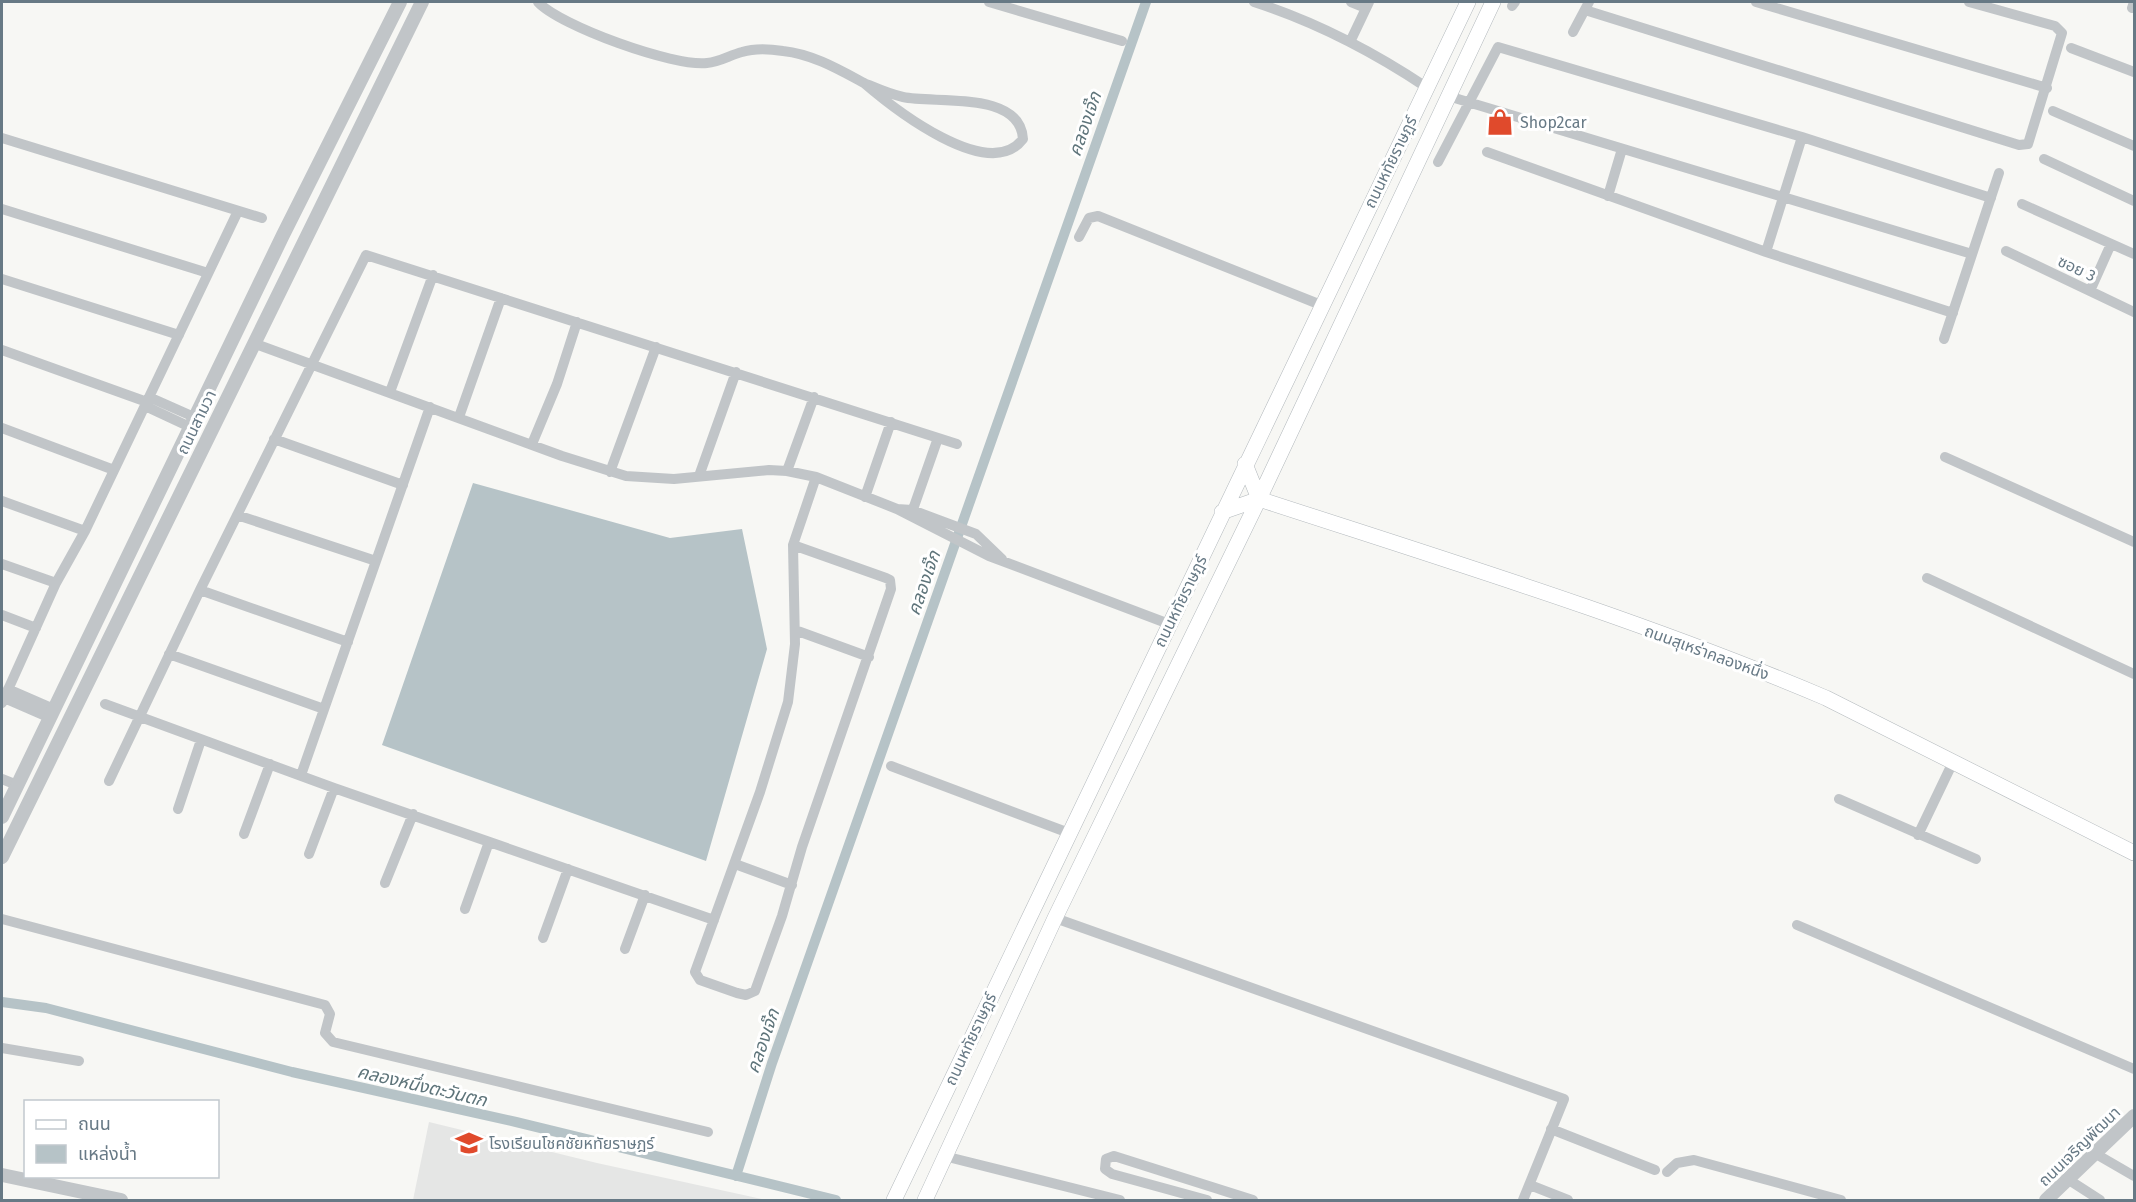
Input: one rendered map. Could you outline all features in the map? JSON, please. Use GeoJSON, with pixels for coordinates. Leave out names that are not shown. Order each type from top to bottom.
{"type":"FeatureCollection","features":[{"type":"Feature","properties":{"kind":"main road","name":"ถนนหทัยราษฎร์"},"geometry":{"type":"LineString","coordinates":[[894,1200],[1468,2]]}},
{"type":"Feature","properties":{"kind":"main road","name":"ถนนหทัยราษฎร์"},"geometry":{"type":"LineString","coordinates":[[926,1198],[1055,918],[1259,499],[1492,2]]}},
{"type":"Feature","properties":{"kind":"main road"},"geometry":{"type":"LineString","coordinates":[[1222,512],[1259,499],[1245,464]]}},
{"type":"Feature","properties":{"kind":"main road","name":"ถนนสุเหร่าคลองหนึ่ง"},"geometry":{"type":"LineString","coordinates":[[1259,499],[1723,657],[1826,698],[2133,850]]}},
{"type":"Feature","properties":{"kind":"street","name":"ถนนสามวา"},"geometry":{"type":"LineString","coordinates":[[2,817],[192,422],[400,2]]}},
{"type":"Feature","properties":{"kind":"street","name":"ถนนสามวา"},"geometry":{"type":"LineString","coordinates":[[2,857],[422,2]]}},
{"type":"Feature","properties":{"kind":"street"},"geometry":{"type":"LineString","coordinates":[[538,2],[558,18],[576,26],[681,62],[706,63],[748,51],[784,51],[806,55],[864,83],[903,97],[992,105],[1017,120],[1022,128],[1023,139],[1016,148],[994,154],[955,142],[921,126],[894,108],[864,83]]}},
{"type":"Feature","properties":{"kind":"street"},"geometry":{"type":"LineString","coordinates":[[989,2],[1122,41]]}},
{"type":"Feature","properties":{"kind":"street"},"geometry":{"type":"LineString","coordinates":[[1254,2],[1300,17],[1350,42],[1426,87]]}},
{"type":"Feature","properties":{"kind":"street"},"geometry":{"type":"LineString","coordinates":[[1350,42],[1367,5],[1351,2]]}},
{"type":"Feature","properties":{"kind":"street"},"geometry":{"type":"LineString","coordinates":[[1756,2],[2047,88]]}},
{"type":"Feature","properties":{"kind":"street"},"geometry":{"type":"LineString","coordinates":[[1573,32],[1587,6],[2019,145],[2028,144],[2032,140],[2063,36],[2055,26],[1969,2]]}},
{"type":"Feature","properties":{"kind":"street"},"geometry":{"type":"LineString","coordinates":[[1438,162],[1471,103],[1498,47],[1802,137],[1991,198]]}},
{"type":"Feature","properties":{"kind":"street"},"geometry":{"type":"LineString","coordinates":[[2071,48],[2134,72]]}},
{"type":"Feature","properties":{"kind":"street"},"geometry":{"type":"LineString","coordinates":[[374,54],[392,63]]}},
{"type":"Feature","properties":{"kind":"street"},"geometry":{"type":"LineString","coordinates":[[1448,96],[1784,195],[1972,254]]}},
{"type":"Feature","properties":{"kind":"street"},"geometry":{"type":"LineString","coordinates":[[2053,111],[2134,146]]}},
{"type":"Feature","properties":{"kind":"street"},"geometry":{"type":"LineString","coordinates":[[1766,252],[1802,137]]}},
{"type":"Feature","properties":{"kind":"street"},"geometry":{"type":"LineString","coordinates":[[2,138],[262,218]]}},
{"type":"Feature","properties":{"kind":"street"},"geometry":{"type":"LineString","coordinates":[[1608,196],[1622,148]]}},
{"type":"Feature","properties":{"kind":"street"},"geometry":{"type":"LineString","coordinates":[[1487,152],[1766,252],[1953,313]]}},
{"type":"Feature","properties":{"kind":"street"},"geometry":{"type":"LineString","coordinates":[[2044,159],[2134,201]]}},
{"type":"Feature","properties":{"kind":"street"},"geometry":{"type":"LineString","coordinates":[[1944,339],[1999,174]]}},
{"type":"Feature","properties":{"kind":"street"},"geometry":{"type":"LineString","coordinates":[[2022,204],[2134,254]]}},
{"type":"Feature","properties":{"kind":"street"},"geometry":{"type":"LineString","coordinates":[[2,209],[208,273]]}},
{"type":"Feature","properties":{"kind":"street"},"geometry":{"type":"LineString","coordinates":[[52,714],[4,696],[56,584],[85,531],[238,211]]}},
{"type":"Feature","properties":{"kind":"street"},"geometry":{"type":"LineString","coordinates":[[1079,237],[1089,218],[1098,216],[1321,305]]}},
{"type":"Feature","properties":{"kind":"street"},"geometry":{"type":"LineString","coordinates":[[2090,291],[2111,244]]}},
{"type":"Feature","properties":{"kind":"street","name":"ซอย 3"},"geometry":{"type":"LineString","coordinates":[[2006,251],[2134,312]]}},
{"type":"Feature","properties":{"kind":"street"},"geometry":{"type":"LineString","coordinates":[[109,781],[200,590],[366,255],[957,444]]}},
{"type":"Feature","properties":{"kind":"street"},"geometry":{"type":"LineString","coordinates":[[390,392],[433,275]]}},
{"type":"Feature","properties":{"kind":"street"},"geometry":{"type":"LineString","coordinates":[[2,279],[179,335]]}},
{"type":"Feature","properties":{"kind":"street"},"geometry":{"type":"LineString","coordinates":[[459,417],[501,298]]}},
{"type":"Feature","properties":{"kind":"street"},"geometry":{"type":"LineString","coordinates":[[532,444],[557,384],[577,322]]}},
{"type":"Feature","properties":{"kind":"street"},"geometry":{"type":"LineString","coordinates":[[253,343],[610,472],[649,479],[787,471],[816,477],[974,539],[1005,562],[1169,624]]}},
{"type":"Feature","properties":{"kind":"street"},"geometry":{"type":"LineString","coordinates":[[610,472],[656,347]]}},
{"type":"Feature","properties":{"kind":"street"},"geometry":{"type":"LineString","coordinates":[[2,350],[147,402],[192,422]]}},
{"type":"Feature","properties":{"kind":"street"},"geometry":{"type":"LineString","coordinates":[[699,476],[736,372]]}},
{"type":"Feature","properties":{"kind":"street"},"geometry":{"type":"LineString","coordinates":[[787,471],[814,397]]}},
{"type":"Feature","properties":{"kind":"street"},"geometry":{"type":"LineString","coordinates":[[301,775],[430,406]]}},
{"type":"Feature","properties":{"kind":"street"},"geometry":{"type":"LineString","coordinates":[[865,497],[891,422]]}},
{"type":"Feature","properties":{"kind":"street"},"geometry":{"type":"LineString","coordinates":[[2,428],[114,470]]}},
{"type":"Feature","properties":{"kind":"street"},"geometry":{"type":"LineString","coordinates":[[911,514],[938,438]]}},
{"type":"Feature","properties":{"kind":"street"},"geometry":{"type":"LineString","coordinates":[[274,439],[403,485]]}},
{"type":"Feature","properties":{"kind":"street"},"geometry":{"type":"LineString","coordinates":[[1945,457],[2134,542]]}},
{"type":"Feature","properties":{"kind":"street"},"geometry":{"type":"LineString","coordinates":[[793,545],[890,580],[891,588],[802,847],[768,958],[755,992],[752,994],[737,993],[696,977],[695,972],[735,864],[788,702],[793,673],[795,630],[793,545],[816,477]]}},
{"type":"Feature","properties":{"kind":"street"},"geometry":{"type":"LineString","coordinates":[[2,501],[85,531]]}},
{"type":"Feature","properties":{"kind":"street"},"geometry":{"type":"LineString","coordinates":[[237,515],[376,561]]}},
{"type":"Feature","properties":{"kind":"street"},"geometry":{"type":"LineString","coordinates":[[2,564],[56,584]]}},
{"type":"Feature","properties":{"kind":"street"},"geometry":{"type":"LineString","coordinates":[[1927,578],[2134,674]]}},
{"type":"Feature","properties":{"kind":"street"},"geometry":{"type":"LineString","coordinates":[[114,584],[133,592]]}},
{"type":"Feature","properties":{"kind":"street"},"geometry":{"type":"LineString","coordinates":[[200,590],[348,642]]}},
{"type":"Feature","properties":{"kind":"street"},"geometry":{"type":"LineString","coordinates":[[2,615],[36,628]]}},
{"type":"Feature","properties":{"kind":"street"},"geometry":{"type":"LineString","coordinates":[[795,630],[869,657]]}},
{"type":"Feature","properties":{"kind":"street"},"geometry":{"type":"LineString","coordinates":[[169,654],[324,709]]}},
{"type":"Feature","properties":{"kind":"street"},"geometry":{"type":"LineString","coordinates":[[105,704],[334,788],[714,920]]}},
{"type":"Feature","properties":{"kind":"street"},"geometry":{"type":"LineString","coordinates":[[178,809],[201,740]]}},
{"type":"Feature","properties":{"kind":"street"},"geometry":{"type":"LineString","coordinates":[[1918,835],[1953,762]]}},
{"type":"Feature","properties":{"kind":"street"},"geometry":{"type":"LineString","coordinates":[[244,834],[270,764]]}},
{"type":"Feature","properties":{"kind":"street"},"geometry":{"type":"LineString","coordinates":[[891,766],[1069,833]]}},
{"type":"Feature","properties":{"kind":"street"},"geometry":{"type":"LineString","coordinates":[[2,779],[17,785]]}},
{"type":"Feature","properties":{"kind":"street"},"geometry":{"type":"LineString","coordinates":[[309,854],[334,788]]}},
{"type":"Feature","properties":{"kind":"street"},"geometry":{"type":"LineString","coordinates":[[1839,799],[1976,860]]}},
{"type":"Feature","properties":{"kind":"street"},"geometry":{"type":"LineString","coordinates":[[385,883],[413,814]]}},
{"type":"Feature","properties":{"kind":"street"},"geometry":{"type":"LineString","coordinates":[[465,909],[489,842]]}},
{"type":"Feature","properties":{"kind":"street"},"geometry":{"type":"LineString","coordinates":[[735,864],[792,885]]}},
{"type":"Feature","properties":{"kind":"street"},"geometry":{"type":"LineString","coordinates":[[543,938],[568,869]]}},
{"type":"Feature","properties":{"kind":"street"},"geometry":{"type":"LineString","coordinates":[[625,949],[645,895]]}},
{"type":"Feature","properties":{"kind":"street"},"geometry":{"type":"LineString","coordinates":[[1055,918],[1564,1099],[1523,1200]]}},
{"type":"Feature","properties":{"kind":"street"},"geometry":{"type":"LineString","coordinates":[[2,919],[325,1005],[330,1014],[326,1033],[333,1041],[708,1132]]}},
{"type":"Feature","properties":{"kind":"street"},"geometry":{"type":"LineString","coordinates":[[1797,926],[2134,1069]]}},
{"type":"Feature","properties":{"kind":"street"},"geometry":{"type":"LineString","coordinates":[[2,1048],[79,1061]]}},
{"type":"Feature","properties":{"kind":"street","name":"ถนนเจริญพัฒนา"},"geometry":{"type":"LineString","coordinates":[[2046,1200],[2134,1116]]}},
{"type":"Feature","properties":{"kind":"street"},"geometry":{"type":"LineString","coordinates":[[1551,1129],[1655,1170]]}},
{"type":"Feature","properties":{"kind":"street"},"geometry":{"type":"LineString","coordinates":[[2096,1154],[2134,1176]]}},
{"type":"Feature","properties":{"kind":"street"},"geometry":{"type":"LineString","coordinates":[[944,1156],[1120,1200]]}},
{"type":"Feature","properties":{"kind":"street"},"geometry":{"type":"LineString","coordinates":[[1213,1187],[1208,1200],[1112,1174],[1105,1169],[1106,1159],[1114,1156],[1213,1187],[1253,1200]]}},
{"type":"Feature","properties":{"kind":"street"},"geometry":{"type":"LineString","coordinates":[[1667,1172],[1677,1163],[1694,1160],[1841,1200]]}},
{"type":"Feature","properties":{"kind":"street"},"geometry":{"type":"LineString","coordinates":[[2,1176],[121,1200]]}},
{"type":"Feature","properties":{"kind":"street"},"geometry":{"type":"LineString","coordinates":[[2069,1180],[2100,1200]]}},
{"type":"Feature","properties":{"kind":"street"},"geometry":{"type":"LineString","coordinates":[[1530,1185],[1568,1200]]}},
{"type":"Feature","properties":{"kind":"shaded area","name":"โรงเรียนโชคชัยหทัยราษฎร์"},"geometry":{"type":"Polygon","coordinates":[[[429,1122],[597,1163],[766,1200],[413,1200],[429,1122]]]}},
{"type":"Feature","properties":{"kind":"water"},"geometry":{"type":"Polygon","coordinates":[[[473,483],[670,538],[742,529],[767,649],[706,861],[382,745],[473,483]]]}},
{"type":"Feature","properties":{"kind":"waterway","name":"คลองเจ๊ก"},"geometry":{"type":"LineString","coordinates":[[736,1176],[772,1063],[1146,2]]}},
{"type":"Feature","properties":{"kind":"waterway","name":"คลองหนึ่งตะวันตก"},"geometry":{"type":"LineString","coordinates":[[2,1002],[46,1008],[292,1072],[516,1122],[836,1200]]}},
{"type":"Feature","properties":{"kind":"place","name":"Shop2car"},"geometry":{"type":"Point","coordinates":[1500,122]}},
{"type":"Feature","properties":{"kind":"place","name":"โรงเรียนโชคชัยหทัยราษฎร์"},"geometry":{"type":"Point","coordinates":[469,1143]}}]}
